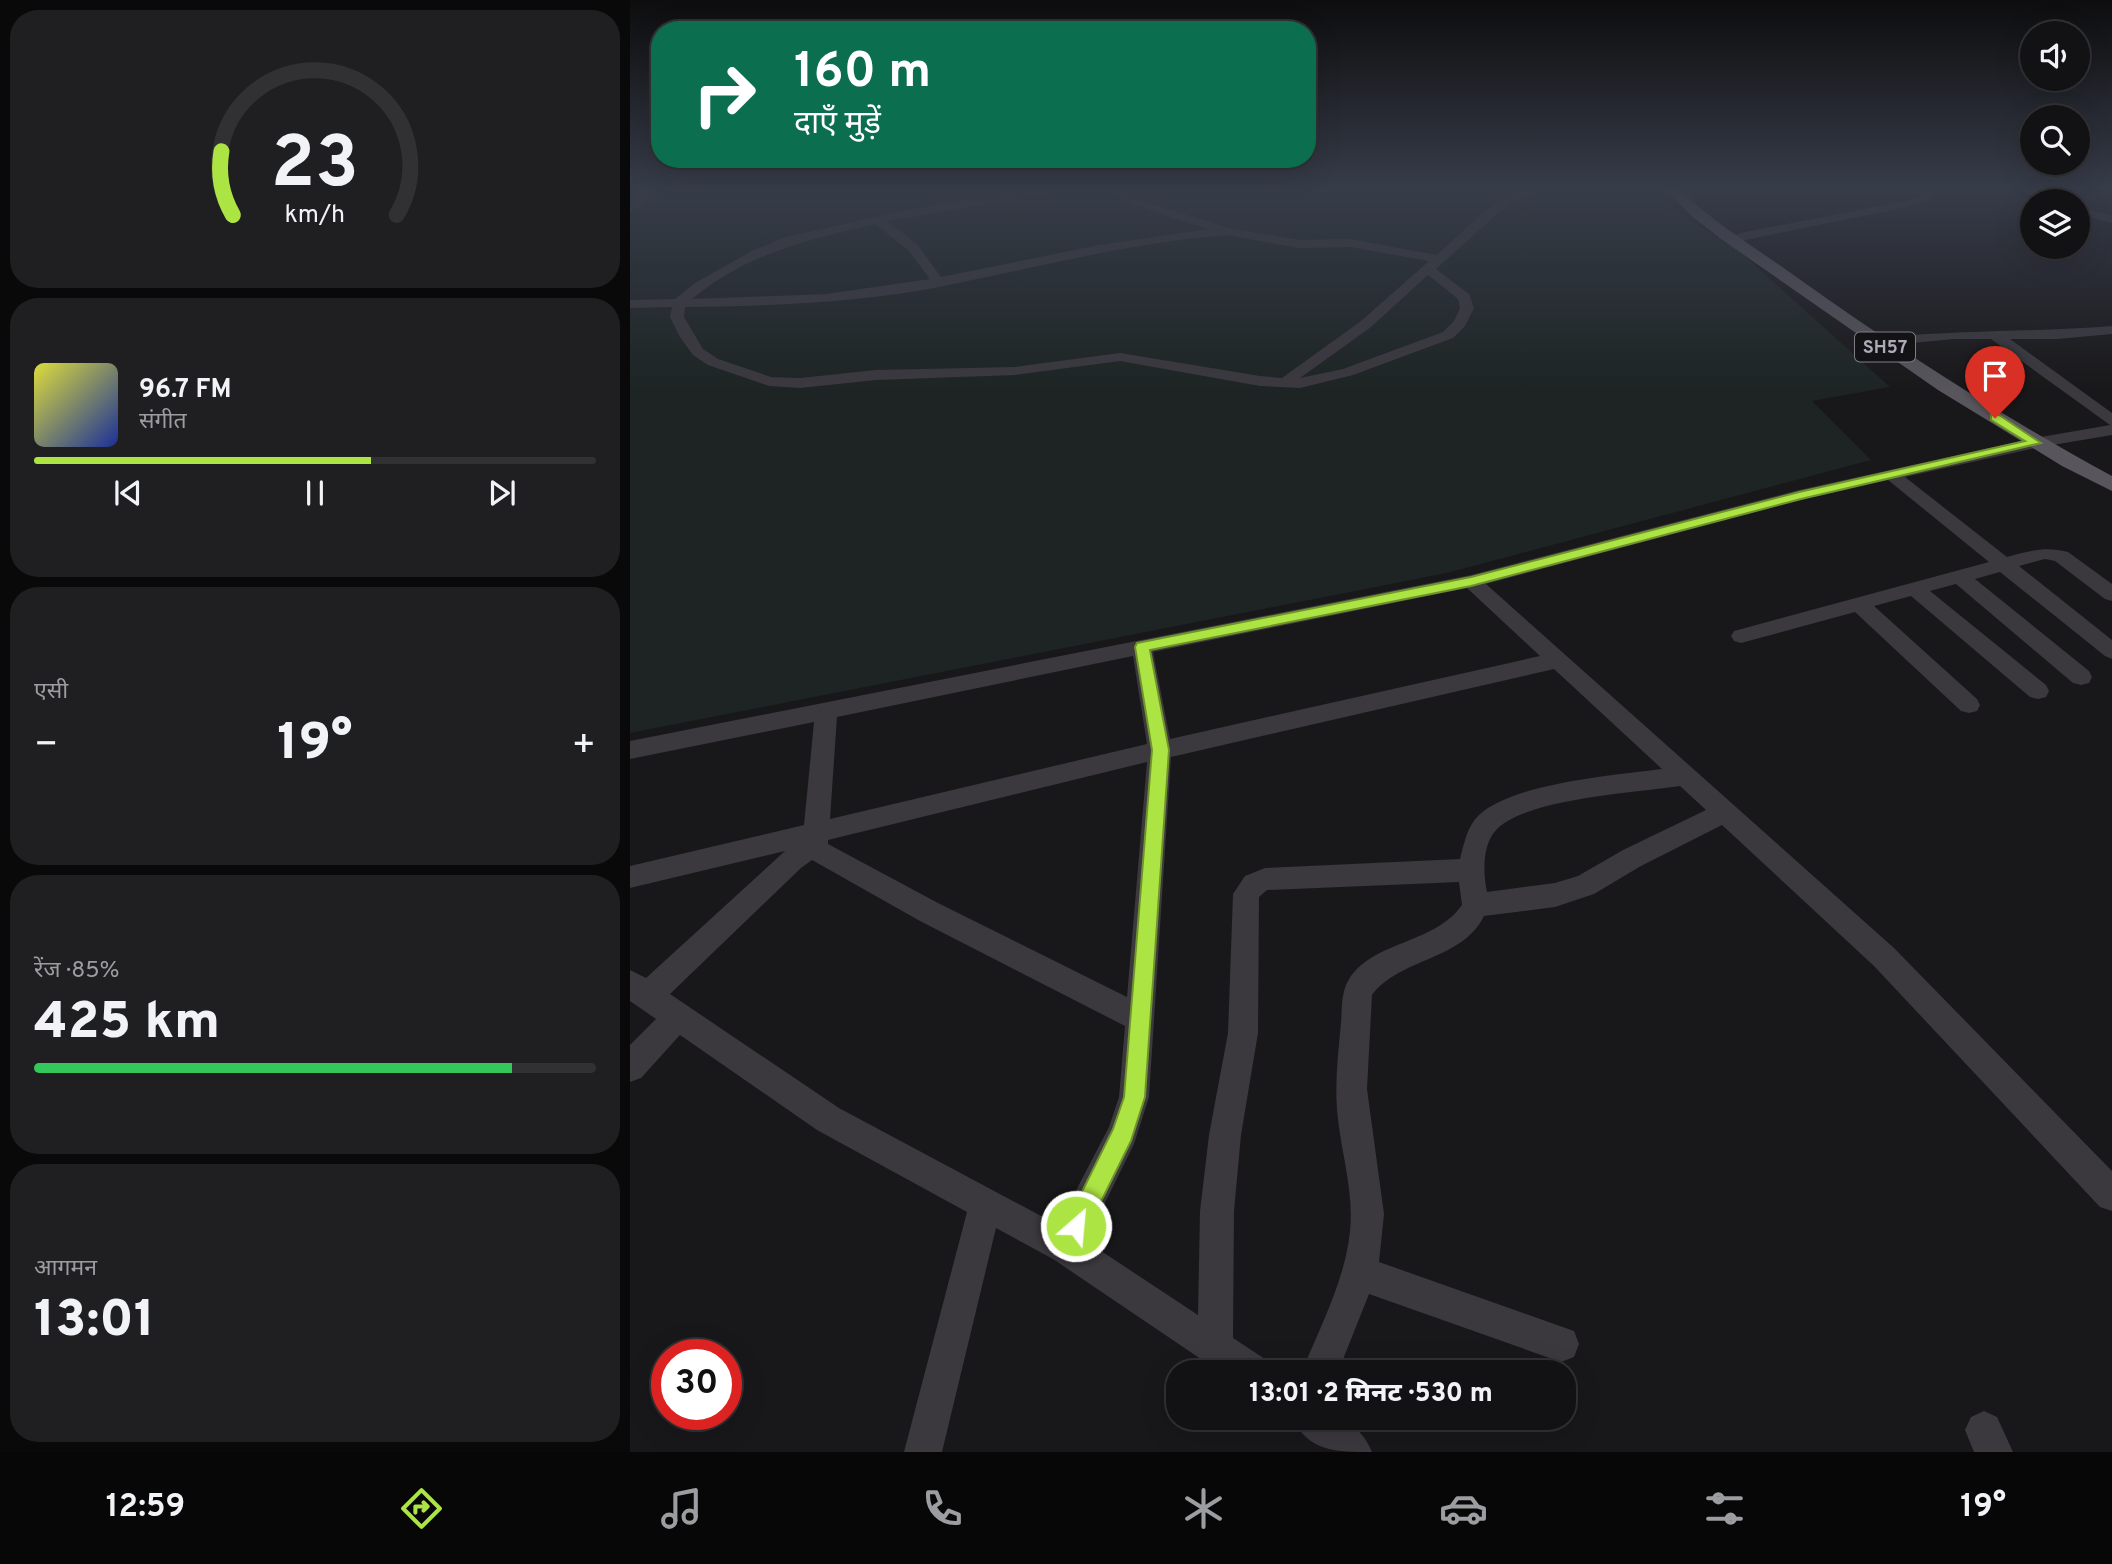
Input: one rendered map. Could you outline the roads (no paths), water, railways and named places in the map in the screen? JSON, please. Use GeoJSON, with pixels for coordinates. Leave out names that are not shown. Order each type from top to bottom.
{"type":"FeatureCollection","features":[{"type":"Feature","properties":{"kind":"main road","name":"SH57"},"geometry":{"type":"LineString","coordinates":[[1757,257],[1863,332],[2112,485]]}},
{"type":"Feature","properties":{"kind":"main road","name":"SH57"},"geometry":{"type":"LineString","coordinates":[[1770,257],[2042,441],[2112,474]]}},
{"type":"Feature","properties":{"kind":"street"},"geometry":{"type":"LineString","coordinates":[[750,257],[700,286],[679,303],[677,317],[698,352],[734,371],[769,381],[800,383],[876,375],[1015,371],[1120,357],[1260,382],[1319,380],[1448,335],[1460,323],[1467,308],[1464,297],[1433,263],[1407,257]]}},
{"type":"Feature","properties":{"kind":"street"},"geometry":{"type":"LineString","coordinates":[[923,257],[938,283]]}},
{"type":"Feature","properties":{"kind":"street"},"geometry":{"type":"LineString","coordinates":[[630,304],[837,296],[938,283],[1066,257]]}},
{"type":"Feature","properties":{"kind":"street"},"geometry":{"type":"LineString","coordinates":[[1284,383],[1366,324],[1440,257]]}},
{"type":"Feature","properties":{"kind":"street"},"geometry":{"type":"LineString","coordinates":[[1892,341],[1963,335],[1996,336],[2112,330]]}},
{"type":"Feature","properties":{"kind":"street"},"geometry":{"type":"LineString","coordinates":[[1996,336],[2045,375],[2112,421]]}},
{"type":"Feature","properties":{"kind":"street"},"geometry":{"type":"LineString","coordinates":[[630,750],[1471,581],[1891,474],[2042,441],[2112,430]]}},
{"type":"Feature","properties":{"kind":"street"},"geometry":{"type":"LineString","coordinates":[[1891,474],[2112,651]]}},
{"type":"Feature","properties":{"kind":"street"},"geometry":{"type":"LineString","coordinates":[[1741,636],[2052,553],[2061,556],[2112,594]]}},
{"type":"Feature","properties":{"kind":"street"},"geometry":{"type":"LineString","coordinates":[[1959,576],[2081,677]]}},
{"type":"Feature","properties":{"kind":"street"},"geometry":{"type":"LineString","coordinates":[[1471,581],[1884,957],[2112,1195]]}},
{"type":"Feature","properties":{"kind":"street"},"geometry":{"type":"LineString","coordinates":[[1914,588],[2038,691]]}},
{"type":"Feature","properties":{"kind":"street"},"geometry":{"type":"LineString","coordinates":[[1858,603],[1969,705]]}},
{"type":"Feature","properties":{"kind":"street"},"geometry":{"type":"LineString","coordinates":[[1065,1247],[1123,1133],[1134,1097],[1160,750],[1142,647]]}},
{"type":"Feature","properties":{"kind":"street"},"geometry":{"type":"LineString","coordinates":[[630,877],[814,839],[1160,750],[1558,660]]}},
{"type":"Feature","properties":{"kind":"street"},"geometry":{"type":"LineString","coordinates":[[826,709],[814,839],[825,856],[1141,1019]]}},
{"type":"Feature","properties":{"kind":"street"},"geometry":{"type":"LineString","coordinates":[[1325,1360],[1359,1273],[1367,1231],[1367,1195],[1357,1152],[1352,1102],[1358,991],[1371,974],[1453,933],[1471,917],[1477,905],[1471,870],[1477,836],[1490,820],[1535,799],[1685,775]]}},
{"type":"Feature","properties":{"kind":"street"},"geometry":{"type":"LineString","coordinates":[[1477,905],[1555,895],[1585,886],[1632,858],[1725,812]]}},
{"type":"Feature","properties":{"kind":"street"},"geometry":{"type":"LineString","coordinates":[[814,839],[750,902],[638,990],[828,1119],[1065,1247],[1235,1360]]}},
{"type":"Feature","properties":{"kind":"street"},"geometry":{"type":"LineString","coordinates":[[1215,1346],[1217,1211],[1225,1135],[1243,1033],[1247,894],[1254,884],[1265,879],[1471,870]]}},
{"type":"Feature","properties":{"kind":"street"},"geometry":{"type":"LineString","coordinates":[[630,1067],[677,1018]]}},
{"type":"Feature","properties":{"kind":"street"},"geometry":{"type":"LineString","coordinates":[[923,1452],[986,1202]]}},
{"type":"Feature","properties":{"kind":"street"},"geometry":{"type":"LineString","coordinates":[[1359,1273],[1561,1344]]}},
{"type":"Feature","properties":{"kind":"street"},"geometry":{"type":"LineString","coordinates":[[1326,1430],[1353,1452]]}}]}
